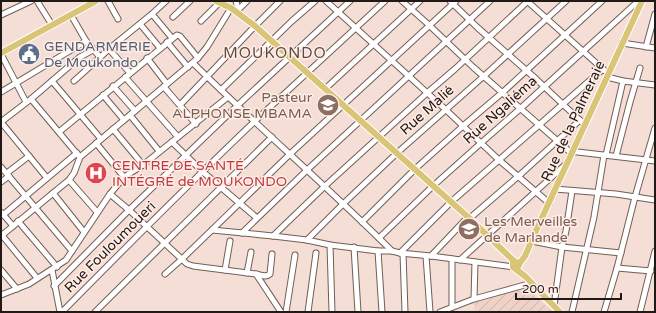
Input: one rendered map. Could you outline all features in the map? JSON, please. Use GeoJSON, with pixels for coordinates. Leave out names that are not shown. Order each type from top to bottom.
{"type":"FeatureCollection","features":[{"type":"Feature","properties":{"kind":"main road"},"geometry":{"type":"LineString","coordinates":[[1,54],[96,1]]}},
{"type":"Feature","properties":{"kind":"main road","name":"Rue de la Palmeraie"},"geometry":{"type":"LineString","coordinates":[[515,265],[525,256],[608,76],[640,1]]}},
{"type":"Feature","properties":{"kind":"main road"},"geometry":{"type":"LineString","coordinates":[[218,2],[239,12],[469,217],[488,235],[560,312]]}},
{"type":"Feature","properties":{"kind":"street"},"geometry":{"type":"LineString","coordinates":[[1,15],[31,1]]}},
{"type":"Feature","properties":{"kind":"street"},"geometry":{"type":"LineString","coordinates":[[38,1],[52,25]]}},
{"type":"Feature","properties":{"kind":"street"},"geometry":{"type":"LineString","coordinates":[[108,1],[118,19]]}},
{"type":"Feature","properties":{"kind":"street"},"geometry":{"type":"LineString","coordinates":[[74,81],[166,1]]}},
{"type":"Feature","properties":{"kind":"street"},"geometry":{"type":"LineString","coordinates":[[173,17],[190,1]]}},
{"type":"Feature","properties":{"kind":"street"},"geometry":{"type":"LineString","coordinates":[[239,12],[247,1]]}},
{"type":"Feature","properties":{"kind":"street"},"geometry":{"type":"LineString","coordinates":[[180,105],[280,1]]}},
{"type":"Feature","properties":{"kind":"street"},"geometry":{"type":"LineString","coordinates":[[221,90],[292,21],[315,1]]}},
{"type":"Feature","properties":{"kind":"street"},"geometry":{"type":"LineString","coordinates":[[326,1],[499,160],[549,203]]}},
{"type":"Feature","properties":{"kind":"street"},"geometry":{"type":"LineString","coordinates":[[54,286],[186,155],[350,1]]}},
{"type":"Feature","properties":{"kind":"street","name":"Rue Fouloumoueri"},"geometry":{"type":"LineString","coordinates":[[61,312],[255,121],[385,1]]}},
{"type":"Feature","properties":{"kind":"street"},"geometry":{"type":"LineString","coordinates":[[402,1],[465,60],[569,151],[655,161]]}},
{"type":"Feature","properties":{"kind":"street"},"geometry":{"type":"LineString","coordinates":[[325,89],[420,1]]}},
{"type":"Feature","properties":{"kind":"street"},"geometry":{"type":"LineString","coordinates":[[242,233],[360,120],[490,1]]}},
{"type":"Feature","properties":{"kind":"street"},"geometry":{"type":"LineString","coordinates":[[273,236],[325,186],[528,1],[603,69],[608,76],[623,81],[655,85]]}},
{"type":"Feature","properties":{"kind":"street","name":"Rue Malié"},"geometry":{"type":"LineString","coordinates":[[307,240],[397,153],[566,1]]}},
{"type":"Feature","properties":{"kind":"street"},"geometry":{"type":"LineString","coordinates":[[362,222],[415,169],[462,126],[503,92],[602,1]]}},
{"type":"Feature","properties":{"kind":"street","name":"Rue Ngaliéma"},"geometry":{"type":"LineString","coordinates":[[379,238],[481,142],[521,108],[629,9],[640,1]]}},
{"type":"Feature","properties":{"kind":"street"},"geometry":{"type":"LineString","coordinates":[[201,21],[218,2]]}},
{"type":"Feature","properties":{"kind":"street"},"geometry":{"type":"LineString","coordinates":[[236,2],[239,12]]}},
{"type":"Feature","properties":{"kind":"street"},"geometry":{"type":"LineString","coordinates":[[165,274],[182,260],[290,154],[392,61],[453,2],[488,37],[585,125]]}},
{"type":"Feature","properties":{"kind":"street"},"geometry":{"type":"LineString","coordinates":[[13,226],[2,214],[47,178],[96,143],[193,63],[206,47],[231,8]]}},
{"type":"Feature","properties":{"kind":"street"},"geometry":{"type":"LineString","coordinates":[[152,14],[172,38]]}},
{"type":"Feature","properties":{"kind":"street"},"geometry":{"type":"LineString","coordinates":[[646,47],[655,14]]}},
{"type":"Feature","properties":{"kind":"street"},"geometry":{"type":"LineString","coordinates":[[71,15],[86,41],[100,57]]}},
{"type":"Feature","properties":{"kind":"street"},"geometry":{"type":"LineString","coordinates":[[140,24],[160,48]]}},
{"type":"Feature","properties":{"kind":"street"},"geometry":{"type":"LineString","coordinates":[[59,132],[147,58],[177,35],[179,35],[198,58]]}},
{"type":"Feature","properties":{"kind":"street"},"geometry":{"type":"LineString","coordinates":[[1,92],[86,41]]}},
{"type":"Feature","properties":{"kind":"street"},"geometry":{"type":"LineString","coordinates":[[167,42],[188,67]]}},
{"type":"Feature","properties":{"kind":"street"},"geometry":{"type":"LineString","coordinates":[[622,43],[655,48]]}},
{"type":"Feature","properties":{"kind":"street"},"geometry":{"type":"LineString","coordinates":[[109,49],[130,73]]}},
{"type":"Feature","properties":{"kind":"street"},"geometry":{"type":"LineString","coordinates":[[47,178],[1,122],[80,57],[93,50]]}},
{"type":"Feature","properties":{"kind":"street"},"geometry":{"type":"LineString","coordinates":[[1,54],[26,102]]}},
{"type":"Feature","properties":{"kind":"street"},"geometry":{"type":"LineString","coordinates":[[147,58],[180,105],[196,124]]}},
{"type":"Feature","properties":{"kind":"street"},"geometry":{"type":"LineString","coordinates":[[193,63],[325,186],[392,251]]}},
{"type":"Feature","properties":{"kind":"street"},"geometry":{"type":"LineString","coordinates":[[616,156],[640,68]]}},
{"type":"Feature","properties":{"kind":"street"},"geometry":{"type":"LineString","coordinates":[[405,312],[401,253],[451,202],[603,69]]}},
{"type":"Feature","properties":{"kind":"street"},"geometry":{"type":"LineString","coordinates":[[126,77],[178,137]]}},
{"type":"Feature","properties":{"kind":"street"},"geometry":{"type":"LineString","coordinates":[[52,81],[101,139]]}},
{"type":"Feature","properties":{"kind":"street"},"geometry":{"type":"LineString","coordinates":[[572,312],[594,217],[597,193],[605,155],[623,81]]}},
{"type":"Feature","properties":{"kind":"street"},"geometry":{"type":"LineString","coordinates":[[113,86],[159,151]]}},
{"type":"Feature","properties":{"kind":"street"},"geometry":{"type":"LineString","coordinates":[[103,95],[124,120]]}},
{"type":"Feature","properties":{"kind":"street"},"geometry":{"type":"LineString","coordinates":[[1,295],[29,284],[66,260],[97,212],[124,177],[143,165],[228,97]]}},
{"type":"Feature","properties":{"kind":"street"},"geometry":{"type":"LineString","coordinates":[[31,98],[78,155]]}},
{"type":"Feature","properties":{"kind":"street"},"geometry":{"type":"LineString","coordinates":[[430,312],[429,256],[469,217],[518,176],[580,120]]}},
{"type":"Feature","properties":{"kind":"street"},"geometry":{"type":"LineString","coordinates":[[604,312],[655,128]]}},
{"type":"Feature","properties":{"kind":"street"},"geometry":{"type":"LineString","coordinates":[[113,129],[143,165]]}},
{"type":"Feature","properties":{"kind":"street"},"geometry":{"type":"LineString","coordinates":[[95,312],[272,137]]}},
{"type":"Feature","properties":{"kind":"street"},"geometry":{"type":"LineString","coordinates":[[172,142],[203,172],[257,218]]}},
{"type":"Feature","properties":{"kind":"street"},"geometry":{"type":"LineString","coordinates":[[96,143],[124,177]]}},
{"type":"Feature","properties":{"kind":"street"},"geometry":{"type":"LineString","coordinates":[[37,278],[1,235],[69,180],[74,173],[78,155]]}},
{"type":"Feature","properties":{"kind":"street"},"geometry":{"type":"LineString","coordinates":[[1,182],[29,156]]}},
{"type":"Feature","properties":{"kind":"street"},"geometry":{"type":"LineString","coordinates":[[460,260],[567,164]]}},
{"type":"Feature","properties":{"kind":"street"},"geometry":{"type":"LineString","coordinates":[[1,166],[72,251]]}},
{"type":"Feature","properties":{"kind":"street"},"geometry":{"type":"LineString","coordinates":[[69,180],[97,212]]}},
{"type":"Feature","properties":{"kind":"street"},"geometry":{"type":"LineString","coordinates":[[555,189],[655,200]]}},
{"type":"Feature","properties":{"kind":"street"},"geometry":{"type":"LineString","coordinates":[[554,306],[572,190]]}},
{"type":"Feature","properties":{"kind":"street"},"geometry":{"type":"LineString","coordinates":[[53,193],[84,232]]}},
{"type":"Feature","properties":{"kind":"street"},"geometry":{"type":"LineString","coordinates":[[110,194],[147,226],[182,260],[190,265],[267,276],[270,274],[272,254]]}},
{"type":"Feature","properties":{"kind":"street"},"geometry":{"type":"LineString","coordinates":[[18,221],[54,268],[54,286],[61,312]]}},
{"type":"Feature","properties":{"kind":"street"},"geometry":{"type":"LineString","coordinates":[[212,230],[307,240],[378,251],[392,251],[475,262],[515,265]]}},
{"type":"Feature","properties":{"kind":"street"},"geometry":{"type":"LineString","coordinates":[[225,270],[230,241]]}},
{"type":"Feature","properties":{"kind":"street"},"geometry":{"type":"LineString","coordinates":[[532,241],[562,248],[621,253]]}},
{"type":"Feature","properties":{"kind":"street"},"geometry":{"type":"LineString","coordinates":[[330,244],[332,312]]}},
{"type":"Feature","properties":{"kind":"street"},"geometry":{"type":"LineString","coordinates":[[354,247],[358,312]]}},
{"type":"Feature","properties":{"kind":"street"},"geometry":{"type":"LineString","coordinates":[[378,251],[382,312]]}},
{"type":"Feature","properties":{"kind":"street"},"geometry":{"type":"LineString","coordinates":[[640,312],[655,251]]}},
{"type":"Feature","properties":{"kind":"street"},"geometry":{"type":"LineString","coordinates":[[247,273],[251,252]]}},
{"type":"Feature","properties":{"kind":"street"},"geometry":{"type":"LineString","coordinates":[[308,312],[316,253]]}},
{"type":"Feature","properties":{"kind":"street"},"geometry":{"type":"LineString","coordinates":[[286,312],[295,255]]}},
{"type":"Feature","properties":{"kind":"street"},"geometry":{"type":"LineString","coordinates":[[452,259],[452,307]]}},
{"type":"Feature","properties":{"kind":"street"},"geometry":{"type":"LineString","coordinates":[[474,299],[475,262]]}},
{"type":"Feature","properties":{"kind":"street"},"geometry":{"type":"LineString","coordinates":[[617,268],[651,271]]}},
{"type":"Feature","properties":{"kind":"street"},"geometry":{"type":"LineString","coordinates":[[1,270],[17,288]]}},
{"type":"Feature","properties":{"kind":"street"},"geometry":{"type":"LineString","coordinates":[[256,274],[281,312]]}},
{"type":"Feature","properties":{"kind":"street"},"geometry":{"type":"LineString","coordinates":[[440,312],[474,299],[532,283]]}},
{"type":"Feature","properties":{"kind":"shaded area"},"geometry":{"type":"Polygon","coordinates":[[[527,289],[553,312],[474,312],[475,302],[527,289]]]}},
{"type":"Feature","properties":{"kind":"place","name":"GENDARMERIE De Moukondo"},"geometry":{"type":"Point","coordinates":[29,54]}},
{"type":"Feature","properties":{"kind":"place","name":"Pasteur ALPHONSE MBAMA"},"geometry":{"type":"Point","coordinates":[328,105]}},
{"type":"Feature","properties":{"kind":"place","name":"CENTRE DE SANTÉ INTÉGRÉ de MOUKONDO"},"geometry":{"type":"Point","coordinates":[96,173]}},
{"type":"Feature","properties":{"kind":"place","name":"Les Merveilles de Marlande"},"geometry":{"type":"Point","coordinates":[469,229]}},
{"type":"Feature","properties":{"kind":"district","name":"MOUKONDO"},"geometry":{"type":"Point","coordinates":[275,53]}}]}
